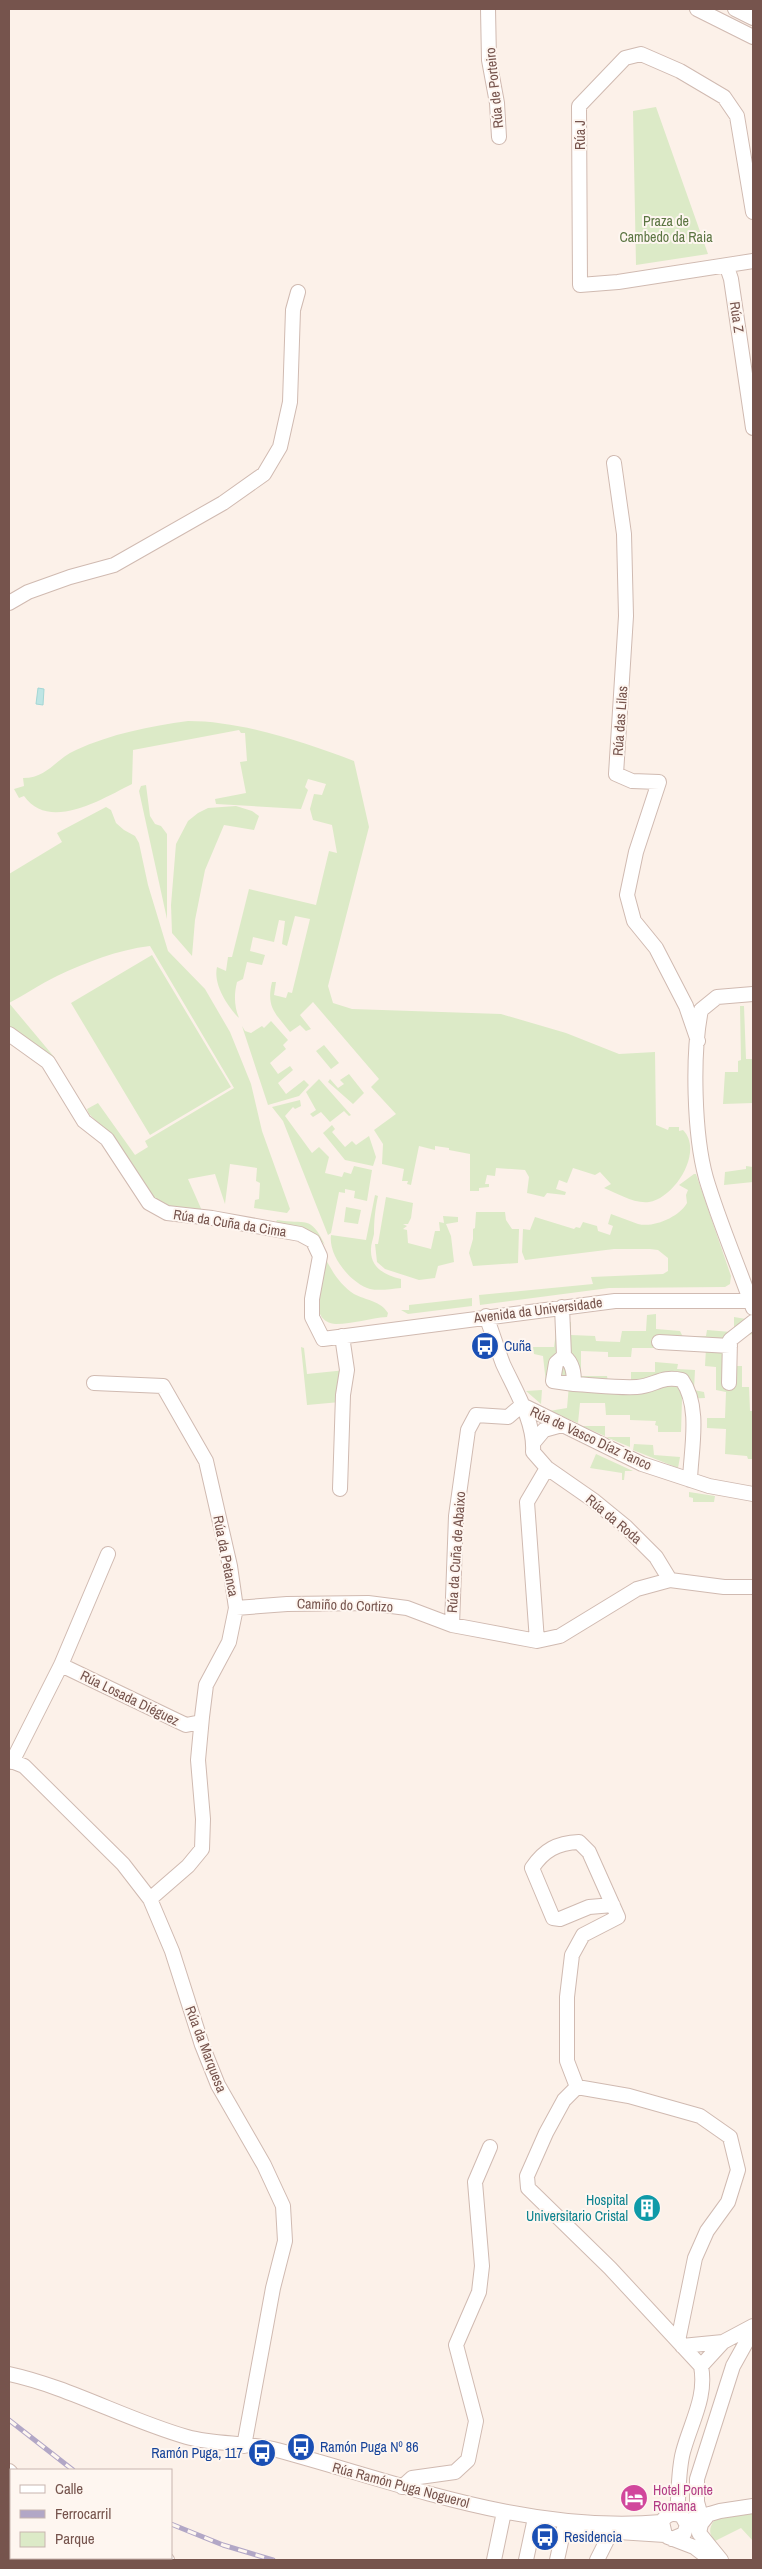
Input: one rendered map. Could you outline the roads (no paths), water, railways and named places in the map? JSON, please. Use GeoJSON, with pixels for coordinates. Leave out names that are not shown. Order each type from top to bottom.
{"type":"FeatureCollection","features":[{"type":"Feature","properties":{"kind":"street","name":"Rúa de Porteiro"},"geometry":{"type":"LineString","coordinates":[[488,9],[489,60],[497,104],[499,137]]}},
{"type":"Feature","properties":{"kind":"street"},"geometry":{"type":"LineString","coordinates":[[697,9],[753,37]]}},
{"type":"Feature","properties":{"kind":"street"},"geometry":{"type":"LineString","coordinates":[[735,9],[753,18]]}},
{"type":"Feature","properties":{"kind":"street","name":"Rúa J"},"geometry":{"type":"LineString","coordinates":[[753,212],[737,116],[724,97],[680,71],[641,54],[625,58],[579,106],[580,285],[618,282],[708,266],[727,267],[753,261]]}},
{"type":"Feature","properties":{"kind":"street","name":"Rúa Z"},"geometry":{"type":"LineString","coordinates":[[727,267],[732,279],[753,428]]}},
{"type":"Feature","properties":{"kind":"street"},"geometry":{"type":"LineString","coordinates":[[9,604],[28,592],[70,577],[114,565],[223,504],[264,474],[280,447],[290,402],[293,310],[298,292]]}},
{"type":"Feature","properties":{"kind":"street","name":"Rúa das Lilas"},"geometry":{"type":"LineString","coordinates":[[614,463],[624,534],[626,616],[616,774],[632,781],[660,782],[636,852],[627,895],[634,921],[656,948],[686,1006],[698,1041]]}},
{"type":"Feature","properties":{"kind":"street"},"geometry":{"type":"LineString","coordinates":[[752,1303],[705,1176],[698,1120],[696,1082],[701,1010],[717,997],[729,994],[753,994]]}},
{"type":"Feature","properties":{"kind":"street","name":"Rúa da Cuña da Cima"},"geometry":{"type":"LineString","coordinates":[[9,1034],[48,1062],[66,1087],[84,1121],[107,1139],[148,1202],[167,1213],[212,1218],[300,1234],[313,1241],[320,1256],[312,1298],[312,1317],[323,1339]]}},
{"type":"Feature","properties":{"kind":"street","name":"Avenida da Universidade"},"geometry":{"type":"LineString","coordinates":[[323,1339],[486,1316],[615,1301],[752,1303]]}},
{"type":"Feature","properties":{"kind":"street"},"geometry":{"type":"LineString","coordinates":[[562,1308],[564,1356],[570,1361],[574,1374],[574,1384]]}},
{"type":"Feature","properties":{"kind":"street","name":"Rúa de Vasco Díaz Tanco"},"geometry":{"type":"LineString","coordinates":[[486,1316],[503,1363],[522,1406],[642,1464],[709,1486],[753,1494]]}},
{"type":"Feature","properties":{"kind":"street"},"geometry":{"type":"LineString","coordinates":[[729,1383],[730,1340],[753,1322]]}},
{"type":"Feature","properties":{"kind":"street"},"geometry":{"type":"LineString","coordinates":[[340,1489],[342,1395],[347,1370],[342,1336]]}},
{"type":"Feature","properties":{"kind":"street"},"geometry":{"type":"LineString","coordinates":[[659,1342],[730,1346]]}},
{"type":"Feature","properties":{"kind":"street"},"geometry":{"type":"LineString","coordinates":[[564,1356],[556,1363],[553,1381],[574,1384],[639,1387],[661,1379],[672,1378],[682,1380],[689,1390],[693,1405],[690,1480]]}},
{"type":"Feature","properties":{"kind":"street","name":"Rúa da Petanca"},"geometry":{"type":"LineString","coordinates":[[94,1383],[163,1386],[206,1461],[230,1566],[236,1608],[230,1642],[206,1685],[198,1760],[203,1819],[202,1849],[188,1866],[150,1899]]}},
{"type":"Feature","properties":{"kind":"street","name":"Rúa da Roda"},"geometry":{"type":"LineString","coordinates":[[522,1406],[534,1442],[533,1452],[547,1468],[593,1500],[626,1527],[656,1557],[670,1580]]}},
{"type":"Feature","properties":{"kind":"street","name":"Rúa da Cuña de Abaixo"},"geometry":{"type":"LineString","coordinates":[[522,1406],[508,1417],[476,1416],[468,1430],[456,1516],[452,1625],[537,1641],[560,1636],[637,1589],[670,1580],[724,1587],[753,1587]]}},
{"type":"Feature","properties":{"kind":"street"},"geometry":{"type":"LineString","coordinates":[[534,1442],[544,1430],[562,1425]]}},
{"type":"Feature","properties":{"kind":"street"},"geometry":{"type":"LineString","coordinates":[[537,1641],[527,1502],[547,1468]]}},
{"type":"Feature","properties":{"kind":"street"},"geometry":{"type":"LineString","coordinates":[[11,1761],[61,1665],[108,1554]]}},
{"type":"Feature","properties":{"kind":"street","name":"Camiño do Cortizo"},"geometry":{"type":"LineString","coordinates":[[236,1608],[287,1604],[368,1603],[407,1608],[452,1625]]}},
{"type":"Feature","properties":{"kind":"street","name":"Rúa Losada Diéguez"},"geometry":{"type":"LineString","coordinates":[[61,1665],[186,1726],[201,1722]]}},
{"type":"Feature","properties":{"kind":"street","name":"Rúa da Marquesa"},"geometry":{"type":"LineString","coordinates":[[11,1761],[24,1766],[123,1864],[150,1899],[172,1951],[202,2045],[218,2085],[264,2165],[283,2206],[285,2241],[273,2288],[244,2446]]}},
{"type":"Feature","properties":{"kind":"street"},"geometry":{"type":"LineString","coordinates":[[576,2087],[567,2061],[567,1998],[572,1955],[583,1935],[618,1917],[613,1905],[589,1852],[580,1842],[564,1842],[543,1853],[532,1868],[554,1918],[560,1919],[588,1907],[613,1905]]}},
{"type":"Feature","properties":{"kind":"street"},"geometry":{"type":"LineString","coordinates":[[576,2087],[630,2096],[700,2116],[730,2136],[738,2170],[728,2202],[707,2231],[695,2258],[680,2343]]}},
{"type":"Feature","properties":{"kind":"street"},"geometry":{"type":"LineString","coordinates":[[576,2087],[564,2100],[546,2133],[527,2176],[528,2188],[610,2268],[701,2366],[704,2382],[700,2401],[683,2453],[683,2521],[680,2537],[666,2532],[667,2515],[683,2521],[721,2560]]}},
{"type":"Feature","properties":{"kind":"street"},"geometry":{"type":"LineString","coordinates":[[402,2487],[412,2478],[455,2472],[468,2460],[476,2421],[456,2345],[478,2292],[482,2266],[475,2182],[490,2147]]}},
{"type":"Feature","properties":{"kind":"street"},"geometry":{"type":"LineString","coordinates":[[701,2366],[723,2342],[753,2326]]}},
{"type":"Feature","properties":{"kind":"street"},"geometry":{"type":"LineString","coordinates":[[705,2515],[697,2502],[697,2479],[733,2366],[753,2330]]}},
{"type":"Feature","properties":{"kind":"street"},"geometry":{"type":"LineString","coordinates":[[680,2343],[723,2342]]}},
{"type":"Feature","properties":{"kind":"street","name":"Rúa Ramón Puga Noguerol"},"geometry":{"type":"LineString","coordinates":[[9,2374],[188,2437],[274,2449],[402,2487],[504,2512],[535,2518],[643,2524],[666,2532],[694,2547],[711,2560]]}},
{"type":"Feature","properties":{"kind":"street"},"geometry":{"type":"LineString","coordinates":[[683,2521],[753,2506]]}},
{"type":"Feature","properties":{"kind":"street"},"geometry":{"type":"LineString","coordinates":[[497,2560],[504,2512]]}},
{"type":"Feature","properties":{"kind":"street"},"geometry":{"type":"LineString","coordinates":[[705,2515],[699,2533],[706,2545],[721,2560]]}},
{"type":"Feature","properties":{"kind":"street"},"geometry":{"type":"LineString","coordinates":[[526,2560],[535,2518]]}},
{"type":"Feature","properties":{"kind":"street","name":"Rúa Ramón Puga Noguerol"},"geometry":{"type":"LineString","coordinates":[[535,2518],[564,2528],[610,2533],[666,2532]]}},
{"type":"Feature","properties":{"kind":"street","name":"Rúa Ramón Puga Noguerol"},"geometry":{"type":"LineString","coordinates":[[610,2533],[612,2528],[643,2524]]}},
{"type":"Feature","properties":{"kind":"street"},"geometry":{"type":"LineString","coordinates":[[557,2560],[564,2528]]}},
{"type":"Feature","properties":{"kind":"street"},"geometry":{"type":"LineString","coordinates":[[597,2560],[610,2533]]}},
{"type":"Feature","properties":{"kind":"water"},"geometry":{"type":"Polygon","coordinates":[[[38,688],[44,689],[43,705],[36,704],[38,688]]]}},
{"type":"Feature","properties":{"kind":"railway"},"geometry":{"type":"LineString","coordinates":[[9,2420],[72,2469]]}},
{"type":"Feature","properties":{"kind":"railway"},"geometry":{"type":"LineString","coordinates":[[172,2524],[223,2545],[273,2560]]}},
{"type":"Feature","properties":{"kind":"place","name":"Cuña"},"geometry":{"type":"Point","coordinates":[485,1346]}},
{"type":"Feature","properties":{"kind":"place","name":"Hospital Universitario Cristal"},"geometry":{"type":"Point","coordinates":[647,2208]}},
{"type":"Feature","properties":{"kind":"place","name":"Ramón Puga Nº 86"},"geometry":{"type":"Point","coordinates":[301,2447]}},
{"type":"Feature","properties":{"kind":"place","name":"Ramón Puga, 117"},"geometry":{"type":"Point","coordinates":[262,2453]}},
{"type":"Feature","properties":{"kind":"place","name":"Hotel Ponte Romana"},"geometry":{"type":"Point","coordinates":[634,2498]}},
{"type":"Feature","properties":{"kind":"place","name":"Residencia"},"geometry":{"type":"Point","coordinates":[545,2537]}},
{"type":"Feature","properties":{"kind":"park label","name":"Praza de Cambedo da Raia"},"geometry":{"type":"Point","coordinates":[666,230]}}]}
